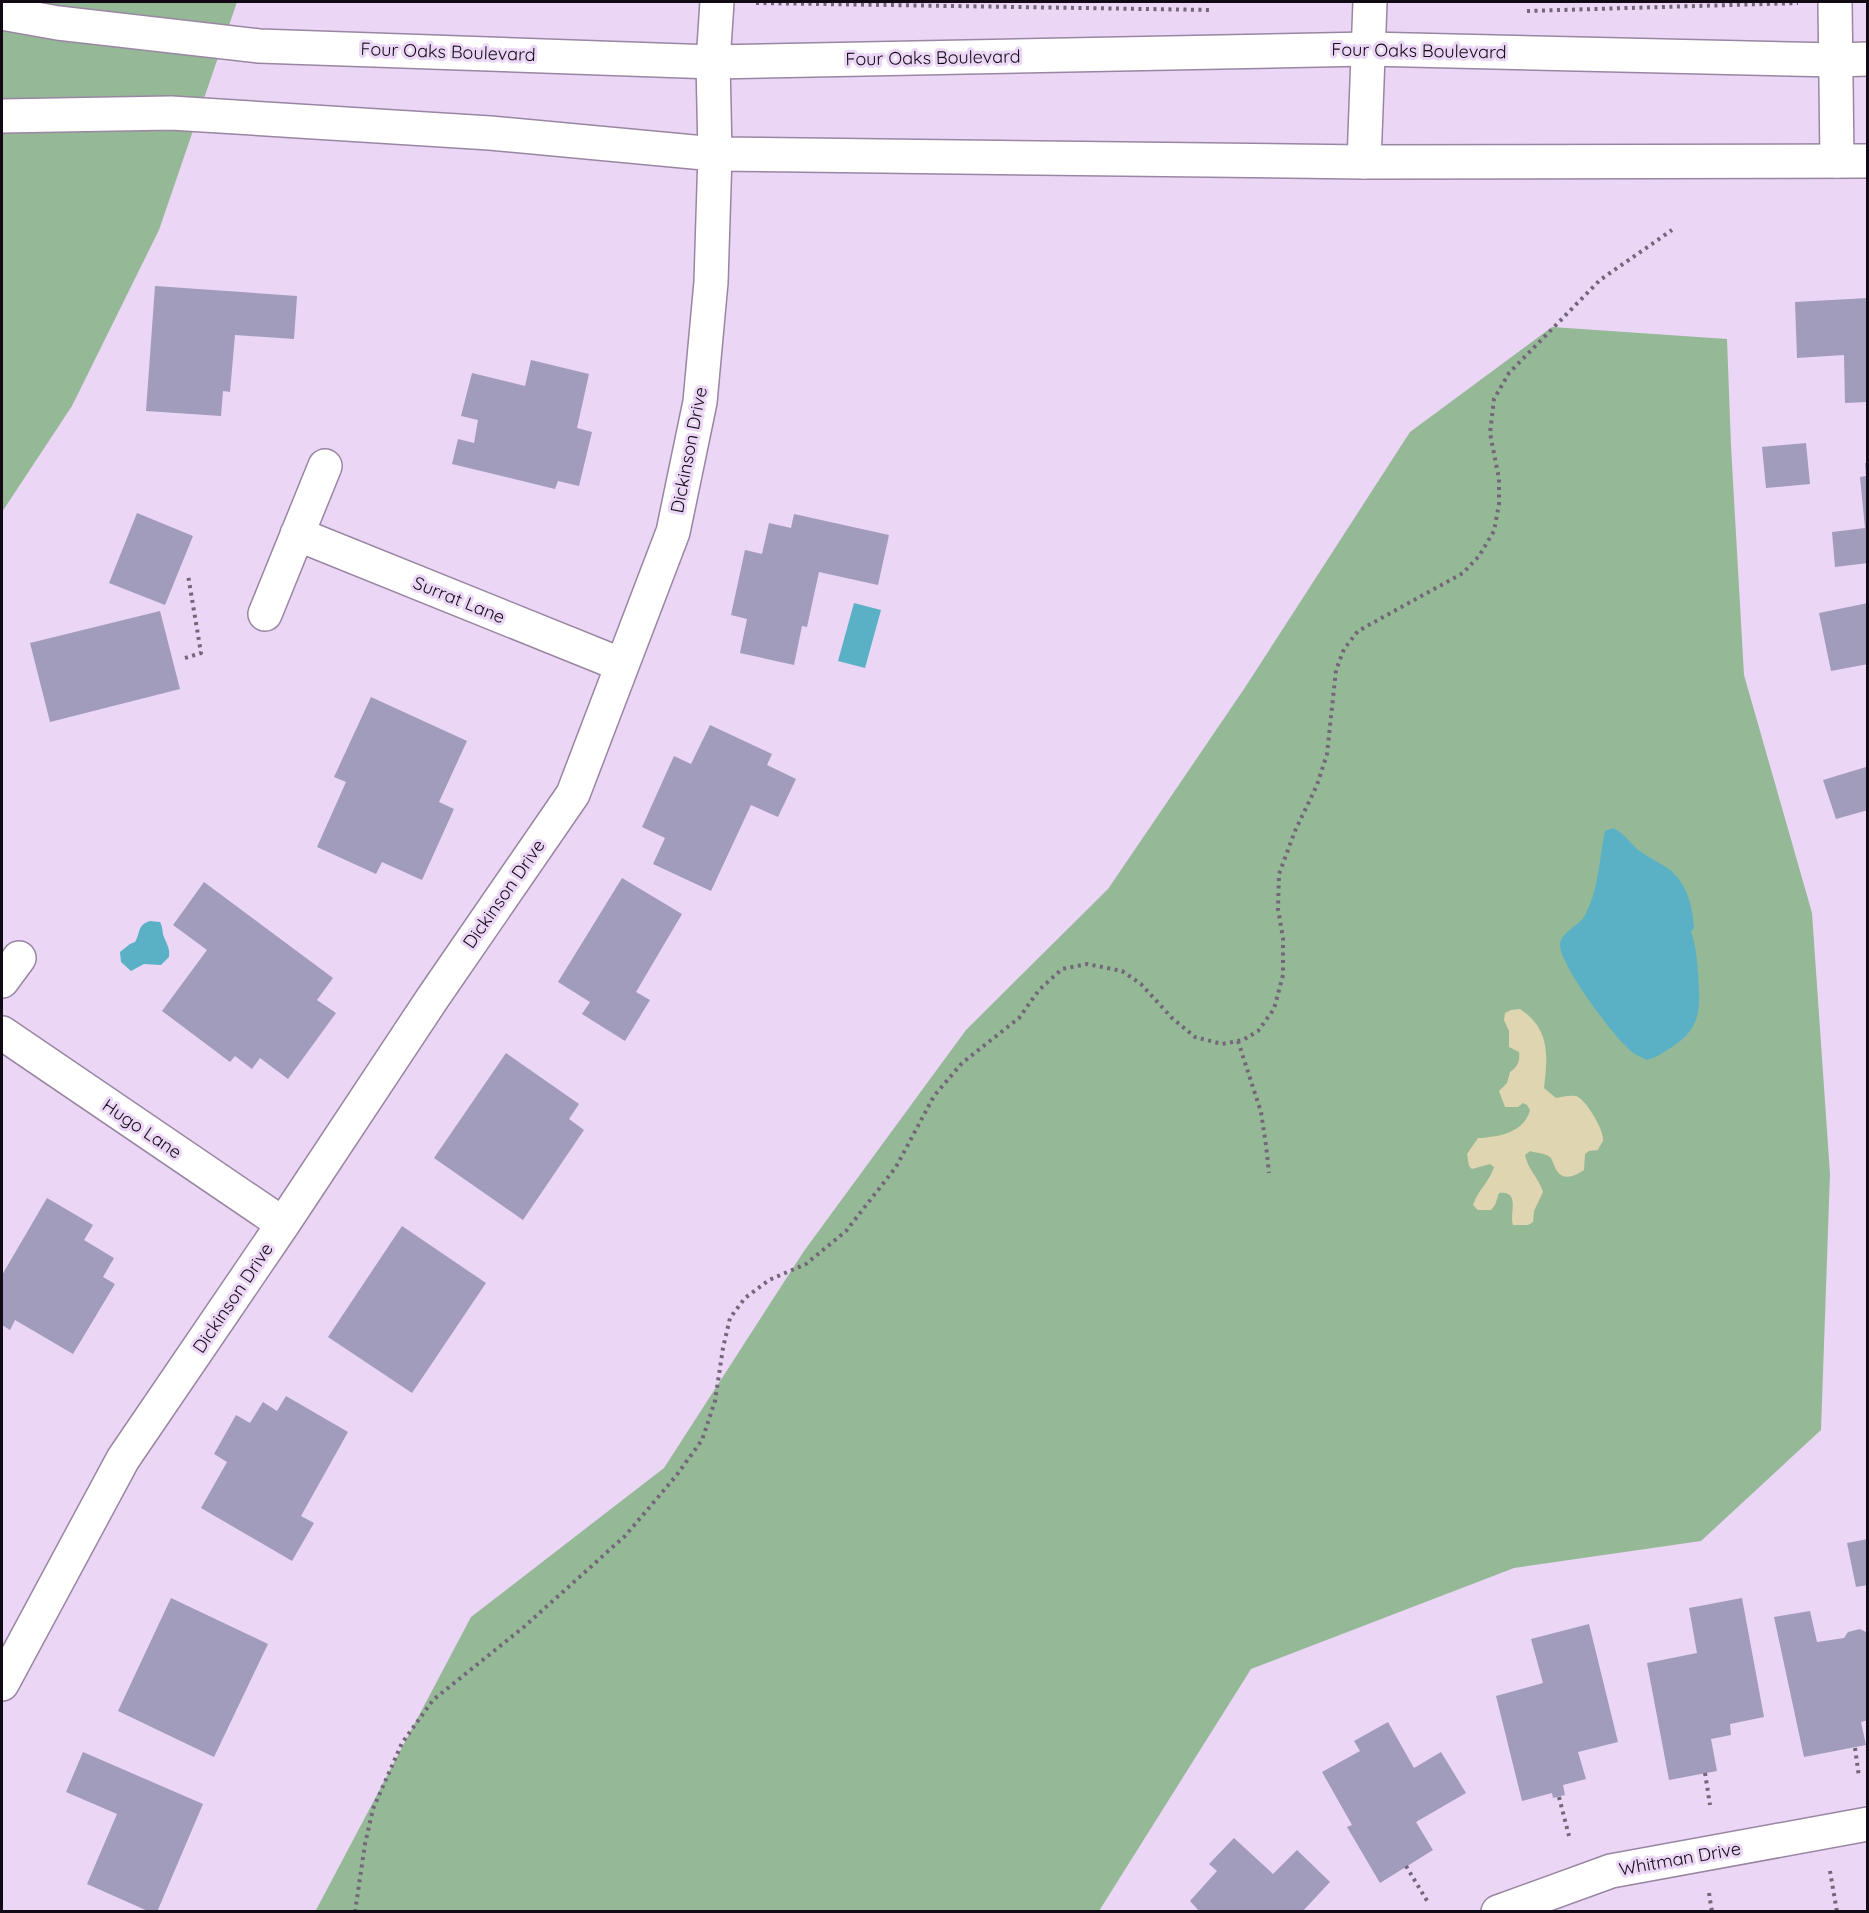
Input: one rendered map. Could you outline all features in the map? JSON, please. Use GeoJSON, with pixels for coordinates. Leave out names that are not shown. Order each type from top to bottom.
{"type":"FeatureCollection","features":[{"type":"Feature","properties":{"kind":"street","name":"Dickinson Drive"},"geometry":{"type":"LineString","coordinates":[[2,1684],[123,1460],[432,999],[573,794],[673,532],[700,402],[711,282],[715,154],[713,62],[717,2]]}},
{"type":"Feature","properties":{"kind":"street"},"geometry":{"type":"LineString","coordinates":[[1364,162],[1370,2]]}},
{"type":"Feature","properties":{"kind":"street"},"geometry":{"type":"LineString","coordinates":[[2,116],[171,113],[490,133],[715,154],[1364,162],[1852,161],[1852,59],[1835,2]]}},
{"type":"Feature","properties":{"kind":"street","name":"Four Oaks Boulevard"},"geometry":{"type":"LineString","coordinates":[[2,14],[58,23],[259,46],[713,62],[1368,49],[1852,59]]}},
{"type":"Feature","properties":{"kind":"street"},"geometry":{"type":"LineString","coordinates":[[265,614],[325,466]]}},
{"type":"Feature","properties":{"kind":"street","name":"Surrat Lane"},"geometry":{"type":"LineString","coordinates":[[297,534],[622,665]]}},
{"type":"Feature","properties":{"kind":"street","name":"Hugo Lane"},"geometry":{"type":"LineString","coordinates":[[2,1033],[283,1224]]}},
{"type":"Feature","properties":{"kind":"street","name":"Whitman Drive"},"geometry":{"type":"LineString","coordinates":[[1498,1911],[1611,1871],[1868,1824]]}},
{"type":"Feature","properties":{"kind":"path"},"geometry":{"type":"LineString","coordinates":[[717,2],[1222,11]]}},
{"type":"Feature","properties":{"kind":"path"},"geometry":{"type":"LineString","coordinates":[[1520,11],[1807,2]]}},
{"type":"Feature","properties":{"kind":"path"},"geometry":{"type":"LineString","coordinates":[[355,1911],[373,1809],[402,1743],[433,1700],[525,1626],[626,1536],[676,1476],[702,1440],[715,1401],[730,1318],[745,1298],[769,1280],[806,1264],[846,1231],[896,1167],[934,1096],[962,1063],[1019,1018],[1039,990],[1062,969],[1087,964],[1122,971],[1142,984],[1172,1018],[1195,1037],[1222,1044],[1244,1040],[1258,1031],[1274,1009],[1283,975],[1283,938],[1278,909],[1279,874],[1317,785],[1327,754],[1336,670],[1344,649],[1358,631],[1464,573],[1479,556],[1494,531],[1499,504],[1499,479],[1490,433],[1494,399],[1509,374],[1600,279],[1672,230]]}},
{"type":"Feature","properties":{"kind":"path"},"geometry":{"type":"LineString","coordinates":[[185,657],[201,653],[188,575]]}},
{"type":"Feature","properties":{"kind":"path"},"geometry":{"type":"LineString","coordinates":[[1238,1041],[1260,1112],[1269,1173]]}},
{"type":"Feature","properties":{"kind":"path"},"geometry":{"type":"LineString","coordinates":[[1855,1748],[1859,1777]]}},
{"type":"Feature","properties":{"kind":"path"},"geometry":{"type":"LineString","coordinates":[[1705,1773],[1710,1804]]}},
{"type":"Feature","properties":{"kind":"path"},"geometry":{"type":"LineString","coordinates":[[1559,1797],[1569,1836]]}},
{"type":"Feature","properties":{"kind":"path"},"geometry":{"type":"LineString","coordinates":[[1406,1866],[1429,1904]]}},
{"type":"Feature","properties":{"kind":"path"},"geometry":{"type":"LineString","coordinates":[[1830,1871],[1837,1911]]}},
{"type":"Feature","properties":{"kind":"path"},"geometry":{"type":"LineString","coordinates":[[1709,1893],[1712,1911]]}},
{"type":"Feature","properties":{"kind":"green space"},"geometry":{"type":"Polygon","coordinates":[[[2,2],[237,2],[159,230],[72,406],[2,512],[2,2]]]}},
{"type":"Feature","properties":{"kind":"green space"},"geometry":{"type":"Polygon","coordinates":[[[1552,327],[1727,339],[1744,675],[1812,913],[1830,1174],[1821,1430],[1701,1541],[1514,1568],[1251,1669],[1099,1911],[315,1912],[471,1617],[664,1468],[804,1251],[966,1030],[1108,889],[1244,689],[1410,432],[1552,327]]]}},
{"type":"Feature","properties":{"kind":"sand"},"geometry":{"type":"Polygon","coordinates":[[[1520,1009],[1530,1017],[1542,1034],[1546,1054],[1544,1088],[1556,1098],[1576,1096],[1580,1098],[1589,1108],[1603,1136],[1598,1150],[1585,1154],[1584,1170],[1566,1177],[1560,1174],[1548,1156],[1530,1151],[1525,1155],[1543,1192],[1534,1211],[1533,1222],[1528,1225],[1513,1225],[1513,1203],[1510,1195],[1506,1193],[1499,1193],[1491,1210],[1478,1210],[1473,1205],[1494,1167],[1490,1164],[1472,1169],[1469,1166],[1467,1154],[1478,1138],[1502,1135],[1516,1129],[1527,1118],[1530,1110],[1523,1103],[1518,1107],[1505,1107],[1499,1091],[1507,1083],[1510,1072],[1517,1066],[1519,1058],[1519,1052],[1509,1047],[1509,1031],[1504,1020],[1505,1013],[1520,1009]]]}},
{"type":"Feature","properties":{"kind":"water"},"geometry":{"type":"Polygon","coordinates":[[[854,603],[881,610],[865,668],[838,661],[854,603]]]}},
{"type":"Feature","properties":{"kind":"water"},"geometry":{"type":"Polygon","coordinates":[[[1613,828],[1641,852],[1675,875],[1685,888],[1692,912],[1694,928],[1691,932],[1696,952],[1699,985],[1697,1015],[1689,1032],[1682,1039],[1660,1055],[1647,1060],[1623,1044],[1602,1018],[1569,969],[1560,946],[1563,937],[1582,919],[1590,905],[1596,885],[1605,831],[1613,828]]]}},
{"type":"Feature","properties":{"kind":"water"},"geometry":{"type":"Polygon","coordinates":[[[150,921],[160,922],[169,949],[169,957],[161,965],[144,964],[131,971],[121,962],[120,952],[135,942],[141,927],[150,921]]]}},
{"type":"Feature","properties":{"kind":"building"},"geometry":{"type":"Polygon","coordinates":[[[155,286],[297,296],[294,339],[235,335],[230,392],[223,391],[221,416],[146,411],[155,286]]]}},
{"type":"Feature","properties":{"kind":"building"},"geometry":{"type":"Polygon","coordinates":[[[1868,298],[1868,402],[1845,403],[1844,355],[1797,358],[1795,302],[1868,298]]]}},
{"type":"Feature","properties":{"kind":"building"},"geometry":{"type":"Polygon","coordinates":[[[531,360],[589,374],[577,428],[592,432],[579,486],[558,481],[555,489],[452,464],[458,439],[474,443],[478,420],[461,416],[472,373],[525,386],[531,360]]]}},
{"type":"Feature","properties":{"kind":"building"},"geometry":{"type":"Polygon","coordinates":[[[1806,443],[1810,484],[1766,488],[1762,447],[1806,443]]]}},
{"type":"Feature","properties":{"kind":"building"},"geometry":{"type":"Polygon","coordinates":[[[1865,463],[1868,463],[1868,563],[1835,567],[1832,532],[1865,528],[1860,477],[1866,476],[1865,463]]]}},
{"type":"Feature","properties":{"kind":"building"},"geometry":{"type":"Polygon","coordinates":[[[137,513],[193,536],[165,605],[109,583],[137,513]]]}},
{"type":"Feature","properties":{"kind":"building"},"geometry":{"type":"Polygon","coordinates":[[[794,514],[889,535],[878,585],[819,572],[807,627],[802,626],[794,665],[740,653],[747,619],[731,615],[745,550],[762,554],[769,523],[791,528],[794,514]]]}},
{"type":"Feature","properties":{"kind":"building"},"geometry":{"type":"Polygon","coordinates":[[[1868,603],[1868,664],[1831,671],[1819,613],[1868,603]]]}},
{"type":"Feature","properties":{"kind":"building"},"geometry":{"type":"Polygon","coordinates":[[[160,611],[180,689],[50,722],[30,643],[160,611]]]}},
{"type":"Feature","properties":{"kind":"building"},"geometry":{"type":"Polygon","coordinates":[[[371,697],[467,741],[439,802],[454,809],[422,880],[382,862],[376,874],[317,847],[346,782],[334,777],[371,697]]]}},
{"type":"Feature","properties":{"kind":"building"},"geometry":{"type":"Polygon","coordinates":[[[710,725],[772,754],[767,765],[796,779],[778,817],[751,805],[711,891],[653,864],[665,838],[642,827],[674,756],[691,764],[710,725]]]}},
{"type":"Feature","properties":{"kind":"building"},"geometry":{"type":"Polygon","coordinates":[[[1866,767],[1868,810],[1836,819],[1823,780],[1866,767]]]}},
{"type":"Feature","properties":{"kind":"building"},"geometry":{"type":"Polygon","coordinates":[[[622,878],[682,914],[636,992],[650,1000],[625,1041],[582,1014],[590,1002],[558,982],[622,878]]]}},
{"type":"Feature","properties":{"kind":"building"},"geometry":{"type":"Polygon","coordinates":[[[204,882],[333,978],[317,1000],[336,1013],[288,1079],[260,1058],[252,1069],[235,1056],[230,1062],[162,1011],[207,950],[173,925],[204,882]]]}},
{"type":"Feature","properties":{"kind":"building"},"geometry":{"type":"Polygon","coordinates":[[[506,1053],[579,1104],[569,1119],[584,1130],[523,1220],[434,1158],[506,1053]]]}},
{"type":"Feature","properties":{"kind":"building"},"geometry":{"type":"Polygon","coordinates":[[[47,1198],[93,1225],[84,1240],[114,1258],[103,1277],[115,1284],[73,1354],[15,1320],[10,1330],[2,1325],[2,1275],[47,1198]]]}},
{"type":"Feature","properties":{"kind":"building"},"geometry":{"type":"Polygon","coordinates":[[[402,1226],[486,1283],[412,1393],[328,1337],[402,1226]]]}},
{"type":"Feature","properties":{"kind":"building"},"geometry":{"type":"Polygon","coordinates":[[[286,1396],[348,1432],[301,1516],[314,1523],[292,1561],[201,1508],[227,1462],[214,1454],[236,1415],[250,1423],[263,1402],[277,1411],[286,1396]]]}},
{"type":"Feature","properties":{"kind":"building"},"geometry":{"type":"Polygon","coordinates":[[[1868,1539],[1868,1585],[1856,1587],[1847,1543],[1868,1539]]]}},
{"type":"Feature","properties":{"kind":"building"},"geometry":{"type":"Polygon","coordinates":[[[171,1598],[268,1644],[214,1757],[118,1711],[171,1598]]]}},
{"type":"Feature","properties":{"kind":"building"},"geometry":{"type":"Polygon","coordinates":[[[1742,1598],[1764,1717],[1730,1724],[1731,1735],[1711,1739],[1717,1771],[1669,1780],[1647,1663],[1697,1653],[1689,1608],[1742,1598]]]}},
{"type":"Feature","properties":{"kind":"building"},"geometry":{"type":"Polygon","coordinates":[[[1810,1611],[1817,1642],[1844,1638],[1848,1632],[1860,1629],[1868,1633],[1868,1720],[1861,1722],[1866,1745],[1804,1757],[1774,1617],[1810,1611]]]}},
{"type":"Feature","properties":{"kind":"building"},"geometry":{"type":"Polygon","coordinates":[[[1589,1624],[1618,1742],[1578,1752],[1586,1779],[1563,1785],[1565,1795],[1553,1798],[1552,1793],[1522,1801],[1496,1696],[1543,1683],[1531,1639],[1589,1624]]]}},
{"type":"Feature","properties":{"kind":"building"},"geometry":{"type":"Polygon","coordinates":[[[1388,1722],[1414,1768],[1441,1752],[1466,1793],[1416,1822],[1433,1850],[1380,1883],[1347,1827],[1352,1825],[1322,1772],[1360,1751],[1354,1741],[1388,1722]]]}},
{"type":"Feature","properties":{"kind":"building"},"geometry":{"type":"Polygon","coordinates":[[[83,1752],[203,1804],[157,1912],[150,1912],[87,1884],[117,1814],[66,1792],[83,1752]]]}},
{"type":"Feature","properties":{"kind":"building"},"geometry":{"type":"Polygon","coordinates":[[[1234,1838],[1273,1874],[1297,1850],[1330,1882],[1302,1912],[1200,1912],[1190,1901],[1217,1871],[1209,1864],[1234,1838]]]}}]}
